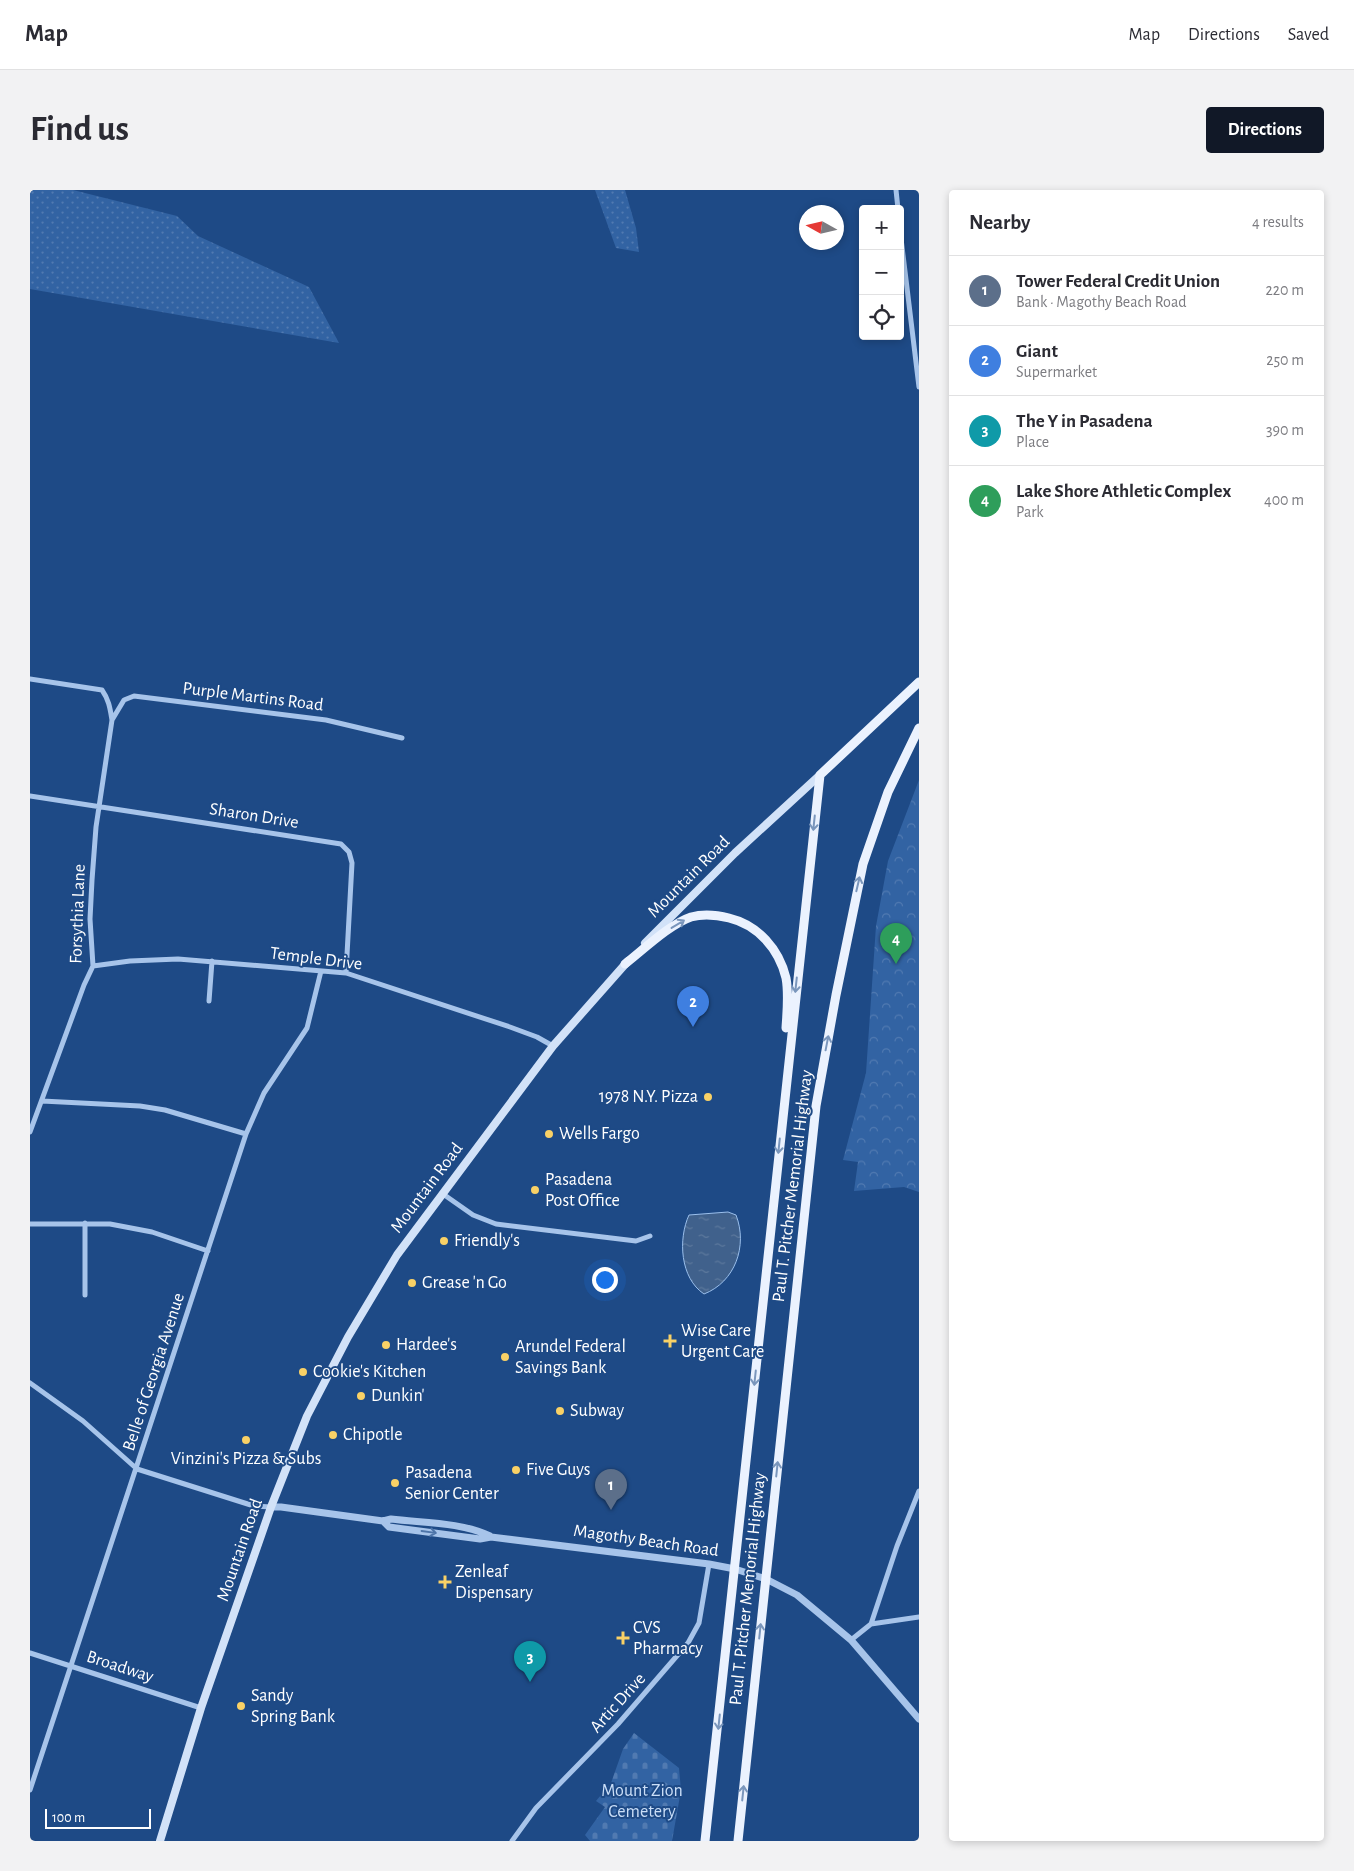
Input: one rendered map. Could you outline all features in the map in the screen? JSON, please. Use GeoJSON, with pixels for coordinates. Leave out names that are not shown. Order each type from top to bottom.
{"type":"FeatureCollection","features":[{"type":"Feature","properties":{"kind":"main road","name":"Mountain Road"},"geometry":{"type":"LineString","coordinates":[[160,1841],[201,1708],[271,1508],[307,1416],[348,1337],[397,1255],[553,1046],[625,964],[735,853],[919,682]]}},
{"type":"Feature","properties":{"kind":"main road","name":"Paul T. Pitcher Memorial Highway"},"geometry":{"type":"LineString","coordinates":[[738,1841],[812,1144],[824,1062],[863,864],[888,792],[919,728]]}},
{"type":"Feature","properties":{"kind":"main road","name":"Paul T. Pitcher Memorial Highway"},"geometry":{"type":"LineString","coordinates":[[705,1841],[820,775]]}},
{"type":"Feature","properties":{"kind":"main road"},"geometry":{"type":"LineString","coordinates":[[625,964],[676,924],[691,917],[722,916],[736,919],[761,934],[772,947],[781,963],[786,980],[788,999],[784,1104]]}},
{"type":"Feature","properties":{"kind":"street"},"geometry":{"type":"LineString","coordinates":[[896,190],[898,205]]}},
{"type":"Feature","properties":{"kind":"street"},"geometry":{"type":"LineString","coordinates":[[902,250],[919,387]]}},
{"type":"Feature","properties":{"kind":"street","name":"Purple Martins Road"},"geometry":{"type":"LineString","coordinates":[[30,679],[102,690],[107,698],[112,720],[99,806]]}},
{"type":"Feature","properties":{"kind":"street","name":"Purple Martins Road"},"geometry":{"type":"LineString","coordinates":[[112,720],[124,700],[134,696],[326,720],[402,738]]}},
{"type":"Feature","properties":{"kind":"street","name":"Sharon Drive"},"geometry":{"type":"LineString","coordinates":[[30,796],[341,844],[349,852],[352,863],[346,974]]}},
{"type":"Feature","properties":{"kind":"street","name":"Forsythia Lane"},"geometry":{"type":"LineString","coordinates":[[30,1132],[84,985],[93,966],[90,919],[99,806]]}},
{"type":"Feature","properties":{"kind":"street","name":"Temple Drive"},"geometry":{"type":"LineString","coordinates":[[93,966],[114,962],[153,959],[212,961],[346,974],[510,1027],[537,1037],[553,1046]]}},
{"type":"Feature","properties":{"kind":"street"},"geometry":{"type":"LineString","coordinates":[[209,1001],[212,961]]}},
{"type":"Feature","properties":{"kind":"street","name":"Belle of Georgia Avenue"},"geometry":{"type":"LineString","coordinates":[[30,1790],[246,1134],[264,1093],[307,1028],[321,971]]}},
{"type":"Feature","properties":{"kind":"street"},"geometry":{"type":"LineString","coordinates":[[42,1102],[140,1106],[165,1110],[246,1134]]}},
{"type":"Feature","properties":{"kind":"street"},"geometry":{"type":"LineString","coordinates":[[443,1194],[473,1215],[496,1224],[636,1241],[650,1236]]}},
{"type":"Feature","properties":{"kind":"street"},"geometry":{"type":"LineString","coordinates":[[30,1224],[85,1223],[140,1228],[208,1251]]}},
{"type":"Feature","properties":{"kind":"street"},"geometry":{"type":"LineString","coordinates":[[85,1223],[85,1295]]}},
{"type":"Feature","properties":{"kind":"street"},"geometry":{"type":"LineString","coordinates":[[30,1383],[83,1421],[137,1469],[254,1506],[271,1508]]}},
{"type":"Feature","properties":{"kind":"street"},"geometry":{"type":"LineString","coordinates":[[871,1624],[897,1546],[919,1491]]}},
{"type":"Feature","properties":{"kind":"street","name":"Magothy Beach Road"},"geometry":{"type":"LineString","coordinates":[[271,1508],[281,1507],[383,1521],[391,1519],[451,1526],[480,1532],[490,1537],[709,1564],[735,1569],[766,1579],[797,1595],[851,1640],[919,1719]]}},
{"type":"Feature","properties":{"kind":"street","name":"Artic Drive"},"geometry":{"type":"LineString","coordinates":[[512,1841],[536,1808],[618,1724],[688,1643],[699,1623],[709,1564]]}},
{"type":"Feature","properties":{"kind":"street"},"geometry":{"type":"LineString","coordinates":[[851,1640],[871,1624],[919,1617]]}},
{"type":"Feature","properties":{"kind":"street","name":"Broadway"},"geometry":{"type":"LineString","coordinates":[[30,1653],[201,1708]]}},
{"type":"Feature","properties":{"kind":"green space"},"geometry":{"type":"Polygon","coordinates":[[[30,190],[73,190],[177,216],[198,236],[309,287],[339,343],[30,289],[30,190]]]}},
{"type":"Feature","properties":{"kind":"green space"},"geometry":{"type":"Polygon","coordinates":[[[595,190],[625,190],[636,228],[639,252],[616,248],[595,190]]]}},
{"type":"Feature","properties":{"kind":"green space"},"geometry":{"type":"Polygon","coordinates":[[[919,780],[919,1192],[904,1187],[854,1191],[858,1162],[843,1160],[866,1073],[876,926],[888,861],[919,780]]]}},
{"type":"Feature","properties":{"kind":"green space","name":"Mount Zion Cemetery"},"geometry":{"type":"Polygon","coordinates":[[[634,1733],[679,1768],[681,1790],[672,1841],[590,1841],[585,1835],[605,1807],[596,1801],[611,1783],[623,1749],[634,1733]]]}},
{"type":"Feature","properties":{"kind":"water"},"geometry":{"type":"Polygon","coordinates":[[[728,1212],[736,1215],[739,1227],[740,1239],[736,1262],[724,1281],[704,1294],[696,1287],[686,1268],[683,1258],[683,1235],[689,1215],[728,1212]]]}},
{"type":"Feature","properties":{"kind":"place","name":"Lake Shore Athletic Complex"},"geometry":{"type":"Point","coordinates":[896,964]}},
{"type":"Feature","properties":{"kind":"place","name":"Giant"},"geometry":{"type":"Point","coordinates":[693,1027]}},
{"type":"Feature","properties":{"kind":"place","name":"1978 N.Y. Pizza"},"geometry":{"type":"Point","coordinates":[708,1097]}},
{"type":"Feature","properties":{"kind":"place","name":"Wells Fargo"},"geometry":{"type":"Point","coordinates":[549,1134]}},
{"type":"Feature","properties":{"kind":"place","name":"Pasadena Post Office"},"geometry":{"type":"Point","coordinates":[535,1190]}},
{"type":"Feature","properties":{"kind":"place","name":"Friendly's"},"geometry":{"type":"Point","coordinates":[444,1241]}},
{"type":"Feature","properties":{"kind":"place","name":"Grease 'n Go"},"geometry":{"type":"Point","coordinates":[412,1283]}},
{"type":"Feature","properties":{"kind":"place","name":"Wise Care Urgent Care"},"geometry":{"type":"Point","coordinates":[670,1341]}},
{"type":"Feature","properties":{"kind":"place","name":"Hardee's"},"geometry":{"type":"Point","coordinates":[386,1345]}},
{"type":"Feature","properties":{"kind":"place","name":"Arundel Federal Savings Bank"},"geometry":{"type":"Point","coordinates":[505,1357]}},
{"type":"Feature","properties":{"kind":"place","name":"Cookie's Kitchen"},"geometry":{"type":"Point","coordinates":[303,1372]}},
{"type":"Feature","properties":{"kind":"place","name":"Dunkin'"},"geometry":{"type":"Point","coordinates":[361,1396]}},
{"type":"Feature","properties":{"kind":"place","name":"Subway"},"geometry":{"type":"Point","coordinates":[560,1411]}},
{"type":"Feature","properties":{"kind":"place","name":"Chipotle"},"geometry":{"type":"Point","coordinates":[333,1435]}},
{"type":"Feature","properties":{"kind":"place","name":"Vinzini's Pizza & Subs"},"geometry":{"type":"Point","coordinates":[246,1440]}},
{"type":"Feature","properties":{"kind":"place","name":"Five Guys"},"geometry":{"type":"Point","coordinates":[516,1470]}},
{"type":"Feature","properties":{"kind":"place","name":"Pasadena Senior Center"},"geometry":{"type":"Point","coordinates":[395,1483]}},
{"type":"Feature","properties":{"kind":"place","name":"Tower Federal Credit Union"},"geometry":{"type":"Point","coordinates":[611,1510]}},
{"type":"Feature","properties":{"kind":"place","name":"Zenleaf Dispensary"},"geometry":{"type":"Point","coordinates":[445,1582]}},
{"type":"Feature","properties":{"kind":"place","name":"CVS Pharmacy"},"geometry":{"type":"Point","coordinates":[623,1638]}},
{"type":"Feature","properties":{"kind":"place","name":"The Y in Pasadena"},"geometry":{"type":"Point","coordinates":[530,1682]}},
{"type":"Feature","properties":{"kind":"place","name":"Sandy Spring Bank"},"geometry":{"type":"Point","coordinates":[241,1706]}}]}
